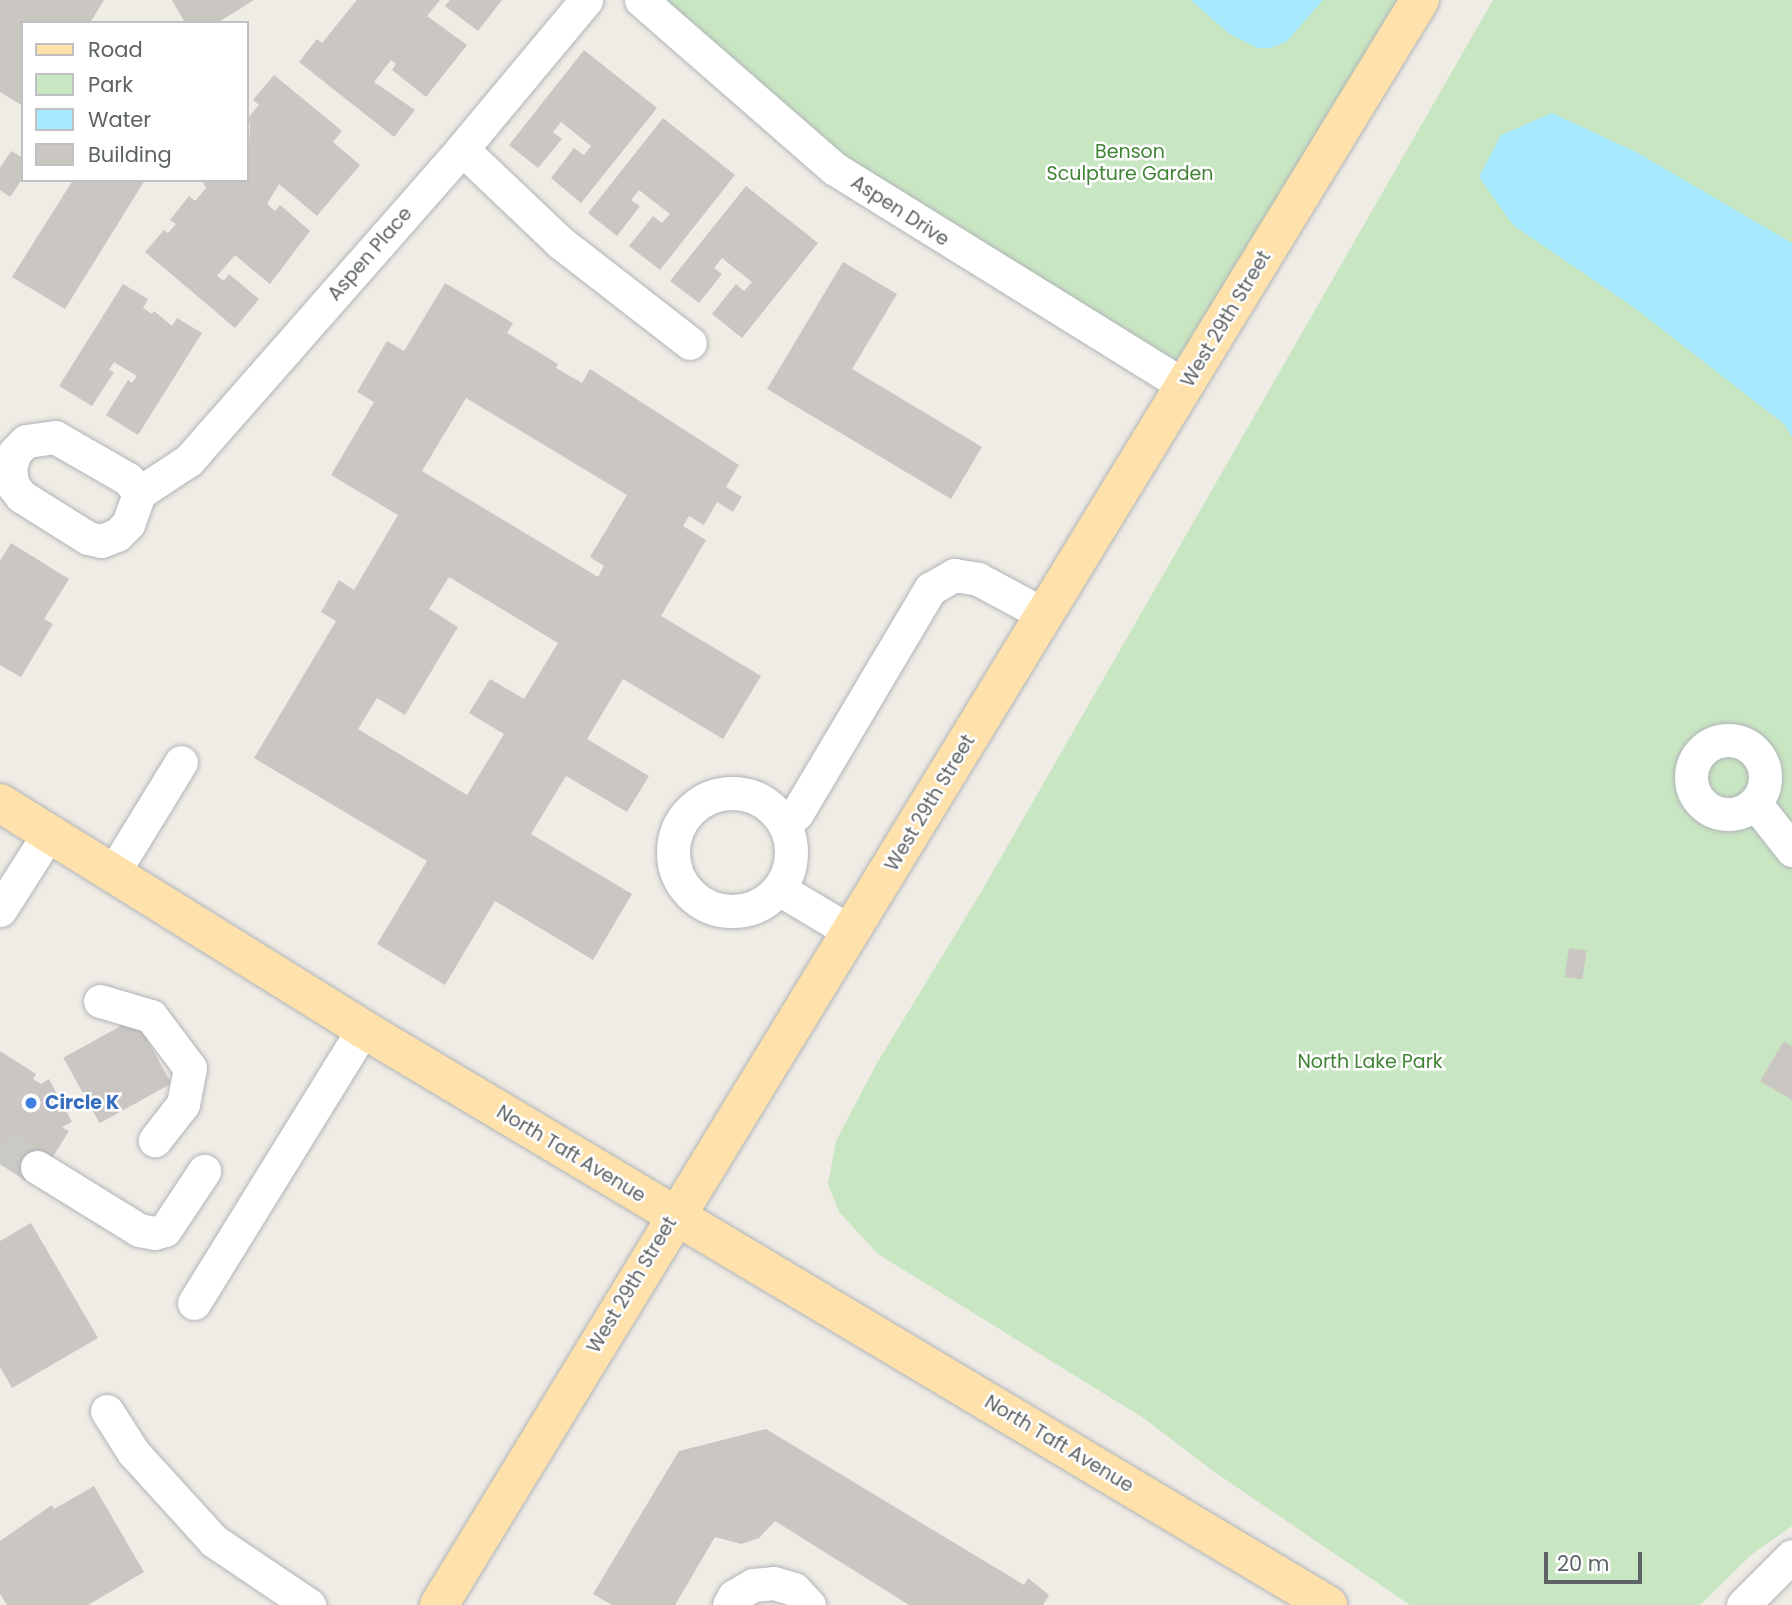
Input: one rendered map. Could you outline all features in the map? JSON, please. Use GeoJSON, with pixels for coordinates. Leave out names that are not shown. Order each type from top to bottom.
{"type":"FeatureCollection","features":[{"type":"Feature","properties":{"kind":"main road","name":"West 29th Street"},"geometry":{"type":"LineString","coordinates":[[439,1605],[1420,0]]}},
{"type":"Feature","properties":{"kind":"main road","name":"North Taft Avenue"},"geometry":{"type":"LineString","coordinates":[[0,803],[363,1029],[1328,1605]]}},
{"type":"Feature","properties":{"kind":"street","name":"Aspen Place"},"geometry":{"type":"LineString","coordinates":[[139,493],[189,460],[462,149],[586,0]]}},
{"type":"Feature","properties":{"kind":"street","name":"Aspen Drive"},"geometry":{"type":"LineString","coordinates":[[641,0],[835,169],[1185,386]]}},
{"type":"Feature","properties":{"kind":"street"},"geometry":{"type":"LineString","coordinates":[[462,149],[561,243],[690,342]]}},
{"type":"Feature","properties":{"kind":"street"},"geometry":{"type":"LineString","coordinates":[[784,824],[797,813],[930,589],[954,575],[978,579],[1045,614]]}},
{"type":"Feature","properties":{"kind":"street"},"geometry":{"type":"LineString","coordinates":[[113,873],[181,762]]}},
{"type":"Feature","properties":{"kind":"street"},"geometry":{"type":"LineString","coordinates":[[728,793],[760,801],[784,824],[791,857],[779,889],[752,908],[719,910],[690,894],[679,880],[673,848],[685,816],[697,805],[728,793]]}},
{"type":"Feature","properties":{"kind":"street"},"geometry":{"type":"LineString","coordinates":[[1755,803],[1792,850]]}},
{"type":"Feature","properties":{"kind":"street"},"geometry":{"type":"LineString","coordinates":[[0,910],[49,833]]}},
{"type":"Feature","properties":{"kind":"street"},"geometry":{"type":"LineString","coordinates":[[779,889],[851,932]]}},
{"type":"Feature","properties":{"kind":"street"},"geometry":{"type":"LineString","coordinates":[[100,1001],[151,1016],[190,1068],[183,1104],[155,1140]]}},
{"type":"Feature","properties":{"kind":"street"},"geometry":{"type":"LineString","coordinates":[[194,1303],[363,1029]]}},
{"type":"Feature","properties":{"kind":"street"},"geometry":{"type":"LineString","coordinates":[[37,1167],[139,1230],[154,1233],[165,1230],[204,1171]]}},
{"type":"Feature","properties":{"kind":"street"},"geometry":{"type":"LineString","coordinates":[[107,1411],[133,1452],[175,1502],[214,1541],[272,1596],[309,1605]]}},
{"type":"Feature","properties":{"kind":"street"},"geometry":{"type":"LineString","coordinates":[[1742,1605],[1792,1556]]}},
{"type":"Feature","properties":{"kind":"street"},"geometry":{"type":"LineString","coordinates":[[729,1605],[734,1596],[753,1585],[774,1583],[794,1589],[809,1605]]}},
{"type":"Feature","properties":{"kind":"green space","name":"Benson Sculpture Garden"},"geometry":{"type":"Polygon","coordinates":[[[641,0],[1420,0],[1185,386],[886,204],[641,0]]]}},
{"type":"Feature","properties":{"kind":"green space","name":"North Lake Park"},"geometry":{"type":"Polygon","coordinates":[[[1493,0],[1792,0],[1792,1526],[1751,1555],[1700,1605],[1410,1605],[1213,1471],[1145,1419],[878,1254],[839,1212],[828,1184],[836,1141],[877,1063],[980,894],[1493,0]]]}},
{"type":"Feature","properties":{"kind":"water"},"geometry":{"type":"Polygon","coordinates":[[[1191,0],[1323,0],[1286,42],[1270,48],[1257,48],[1228,33],[1191,0]]]}},
{"type":"Feature","properties":{"kind":"water"},"geometry":{"type":"Polygon","coordinates":[[[1552,113],[1638,153],[1792,243],[1792,437],[1784,424],[1636,309],[1513,225],[1479,177],[1501,135],[1552,113]]]}},
{"type":"Feature","properties":{"kind":"building"},"geometry":{"type":"Polygon","coordinates":[[[0,0],[104,0],[91,21],[21,21],[21,105],[0,92],[0,0]]]}},
{"type":"Feature","properties":{"kind":"building"},"geometry":{"type":"Polygon","coordinates":[[[172,0],[254,0],[220,21],[184,21],[172,0]]]}},
{"type":"Feature","properties":{"kind":"building"},"geometry":{"type":"Polygon","coordinates":[[[357,0],[440,0],[427,16],[467,45],[426,97],[392,70],[396,64],[391,60],[374,82],[415,110],[394,137],[299,62],[317,39],[322,43],[357,0]]]}},
{"type":"Feature","properties":{"kind":"building"},"geometry":{"type":"Polygon","coordinates":[[[450,0],[502,0],[478,31],[445,6],[450,0]]]}},
{"type":"Feature","properties":{"kind":"building"},"geometry":{"type":"Polygon","coordinates":[[[584,50],[657,108],[581,203],[551,178],[574,148],[584,155],[591,146],[561,122],[553,132],[562,139],[538,168],[509,145],[584,50]]]}},
{"type":"Feature","properties":{"kind":"building"},"geometry":{"type":"Polygon","coordinates":[[[274,75],[342,131],[333,142],[360,165],[317,216],[279,184],[267,204],[275,211],[280,205],[310,231],[270,284],[235,255],[217,276],[224,281],[229,274],[259,299],[235,328],[145,252],[164,230],[168,233],[176,224],[170,220],[189,196],[195,201],[206,188],[203,182],[248,182],[248,118],[259,105],[253,100],[274,75]]]}},
{"type":"Feature","properties":{"kind":"building"},"geometry":{"type":"Polygon","coordinates":[[[663,118],[735,175],[660,270],[629,246],[653,216],[662,223],[670,214],[639,190],[631,200],[640,206],[617,236],[588,213],[663,118]]]}},
{"type":"Feature","properties":{"kind":"building"},"geometry":{"type":"Polygon","coordinates":[[[11,151],[21,157],[21,181],[10,197],[0,190],[0,168],[11,151]]]}},
{"type":"Feature","properties":{"kind":"building"},"geometry":{"type":"Polygon","coordinates":[[[72,182],[144,182],[65,309],[12,277],[72,182]]]}},
{"type":"Feature","properties":{"kind":"building"},"geometry":{"type":"Polygon","coordinates":[[[746,186],[818,243],[742,338],[712,314],[736,284],[744,291],[752,282],[722,258],[714,268],[722,274],[699,303],[670,281],[746,186]]]}},
{"type":"Feature","properties":{"kind":"building"},"geometry":{"type":"Polygon","coordinates":[[[843,262],[897,294],[852,369],[982,447],[951,499],[767,389],[843,262]]]}},
{"type":"Feature","properties":{"kind":"building"},"geometry":{"type":"Polygon","coordinates":[[[445,283],[513,323],[507,333],[558,364],[556,368],[582,383],[590,369],[739,465],[726,487],[742,497],[733,512],[717,502],[704,525],[689,516],[683,526],[706,540],[661,616],[761,676],[723,739],[623,679],[587,739],[649,776],[627,812],[566,776],[531,834],[632,894],[593,960],[495,901],[445,985],[377,944],[427,861],[254,758],[336,621],[321,612],[339,580],[354,590],[398,515],[331,475],[374,402],[357,392],[387,341],[404,351],[445,283]],[[466,398],[422,471],[598,577],[604,566],[590,557],[627,495],[466,398]],[[449,577],[429,609],[458,627],[405,715],[377,698],[358,729],[467,795],[504,734],[469,713],[490,679],[524,699],[558,643],[449,577]]]}},
{"type":"Feature","properties":{"kind":"building"},"geometry":{"type":"Polygon","coordinates":[[[123,284],[148,299],[143,308],[152,314],[154,311],[172,326],[177,318],[202,333],[138,435],[106,415],[128,380],[132,383],[137,376],[114,362],[109,370],[114,372],[92,406],[59,386],[123,284]]]}},
{"type":"Feature","properties":{"kind":"building"},"geometry":{"type":"Polygon","coordinates":[[[11,543],[69,579],[44,619],[53,624],[21,677],[0,665],[0,561],[11,543]]]}},
{"type":"Feature","properties":{"kind":"building"},"geometry":{"type":"Polygon","coordinates":[[[1569,948],[1587,951],[1582,979],[1564,977],[1569,948]]]}},
{"type":"Feature","properties":{"kind":"building"},"geometry":{"type":"Polygon","coordinates":[[[135,1018],[171,1084],[100,1123],[63,1058],[135,1018]]]}},
{"type":"Feature","properties":{"kind":"building"},"geometry":{"type":"Polygon","coordinates":[[[1784,1041],[1792,1046],[1792,1100],[1760,1081],[1784,1041]]]}},
{"type":"Feature","properties":{"kind":"building","name":"Circle K"},"geometry":{"type":"Polygon","coordinates":[[[0,1051],[36,1074],[33,1079],[41,1084],[49,1079],[72,1122],[62,1127],[69,1131],[47,1166],[39,1161],[26,1181],[0,1164],[0,1051]]]}},
{"type":"Feature","properties":{"kind":"building"},"geometry":{"type":"Polygon","coordinates":[[[31,1223],[98,1338],[12,1388],[0,1367],[0,1241],[31,1223]]]}},
{"type":"Feature","properties":{"kind":"building"},"geometry":{"type":"Polygon","coordinates":[[[766,1429],[1024,1585],[1028,1578],[1049,1595],[1043,1605],[909,1605],[775,1521],[759,1538],[741,1544],[715,1537],[675,1605],[612,1605],[593,1594],[679,1451],[766,1429]]]}},
{"type":"Feature","properties":{"kind":"building"},"geometry":{"type":"Polygon","coordinates":[[[94,1486],[144,1572],[88,1605],[7,1605],[0,1594],[0,1541],[52,1505],[54,1509],[94,1486]]]}},
{"type":"Feature","properties":{"kind":"tunnel"},"geometry":{"type":"LineString","coordinates":[[0,1144],[37,1167]]}},
{"type":"Feature","properties":{"kind":"place","name":"Circle K"},"geometry":{"type":"Point","coordinates":[31,1103]}}]}
